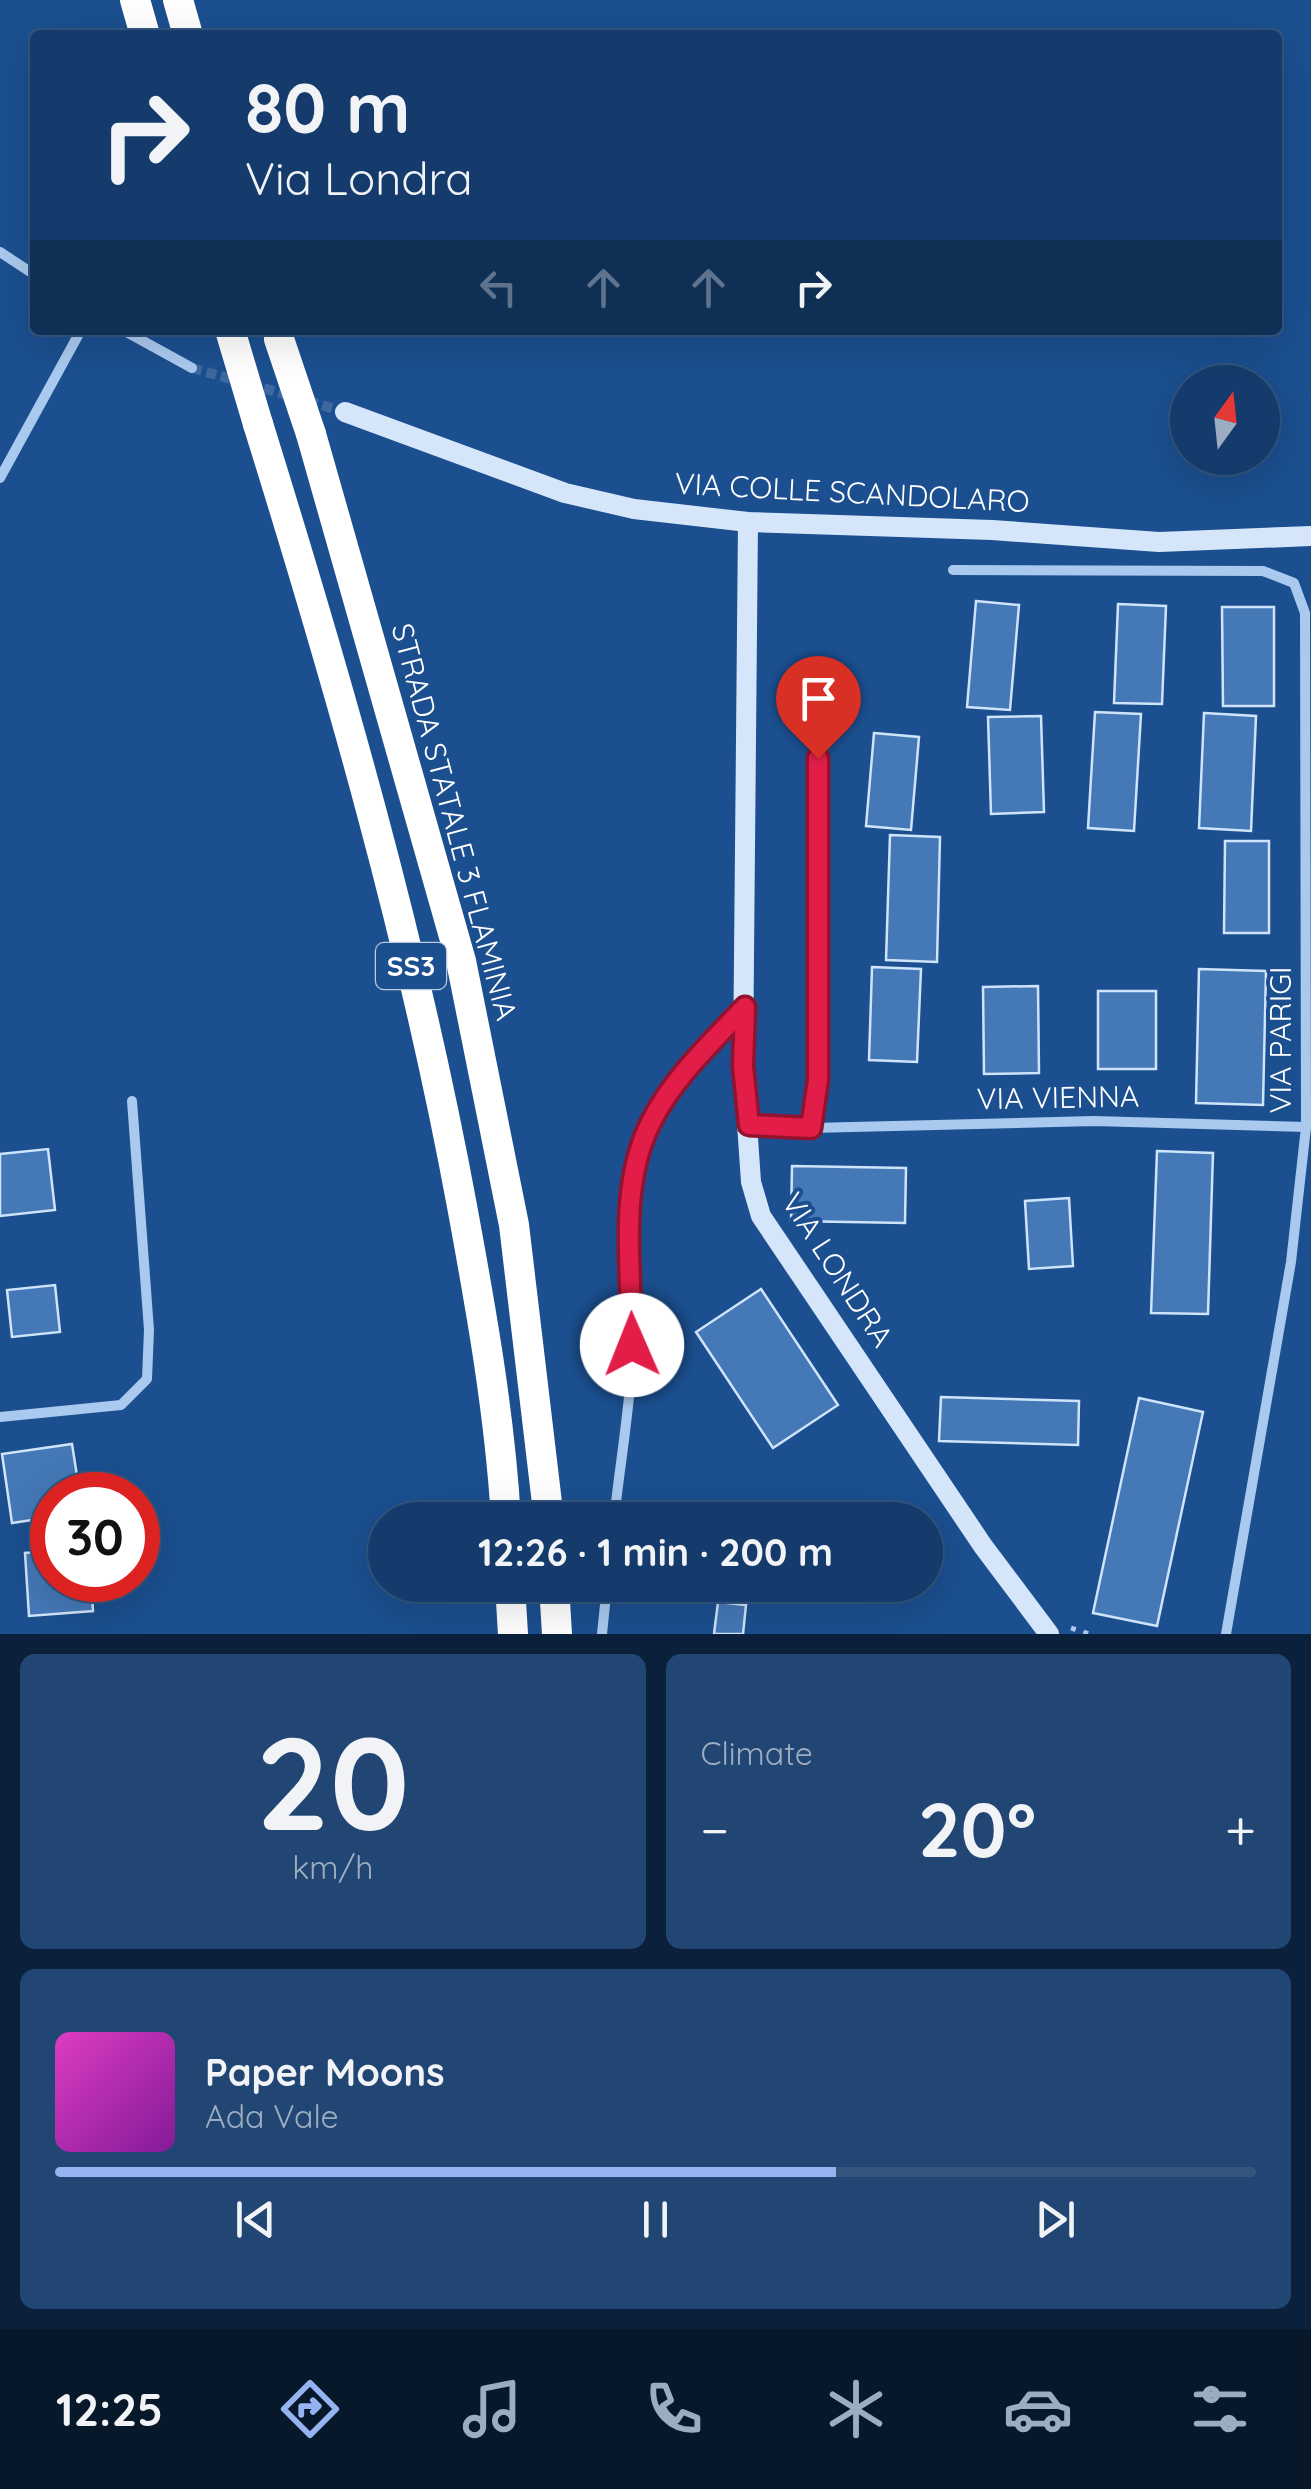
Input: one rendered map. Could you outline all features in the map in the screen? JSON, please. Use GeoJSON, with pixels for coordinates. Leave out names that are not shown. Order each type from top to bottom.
{"type":"FeatureCollection","features":[{"type":"Feature","properties":{"kind":"highway"},"geometry":{"type":"LineString","coordinates":[[136,0],[144,30]]}},
{"type":"Feature","properties":{"kind":"highway"},"geometry":{"type":"LineString","coordinates":[[178,0],[187,30]]}},
{"type":"Feature","properties":{"kind":"highway","name":"SS3"},"geometry":{"type":"LineString","coordinates":[[231,335],[316,610],[432,1048],[480,1306],[504,1502]]}},
{"type":"Feature","properties":{"kind":"highway","name":"STRADA STATALE 3 FLAMINIA"},"geometry":{"type":"LineString","coordinates":[[277,335],[311,434],[461,961],[514,1225],[548,1502]]}},
{"type":"Feature","properties":{"kind":"highway"},"geometry":{"type":"LineString","coordinates":[[511,1602],[513,1634]]}},
{"type":"Feature","properties":{"kind":"highway"},"geometry":{"type":"LineString","coordinates":[[555,1602],[557,1634]]}},
{"type":"Feature","properties":{"kind":"street"},"geometry":{"type":"LineString","coordinates":[[0,252],[30,272]]}},
{"type":"Feature","properties":{"kind":"street"},"geometry":{"type":"LineString","coordinates":[[0,478],[78,335]]}},
{"type":"Feature","properties":{"kind":"street"},"geometry":{"type":"LineString","coordinates":[[131,335],[192,368]]}},
{"type":"Feature","properties":{"kind":"street","name":"VIA COLLE SCANDOLARO"},"geometry":{"type":"LineString","coordinates":[[345,412],[565,493],[634,509],[748,522],[992,530],[1159,542],[1311,536]]}},
{"type":"Feature","properties":{"kind":"street","name":"VIA LONDRA"},"geometry":{"type":"LineString","coordinates":[[748,522],[743,1066],[751,1182],[761,1216],[984,1546],[1050,1634]]}},
{"type":"Feature","properties":{"kind":"street"},"geometry":{"type":"LineString","coordinates":[[1154,571],[1159,542]]}},
{"type":"Feature","properties":{"kind":"street","name":"VIA PARIGI"},"geometry":{"type":"LineString","coordinates":[[953,570],[1263,570],[1294,583],[1305,612],[1306,1126],[1291,1262],[1226,1634]]}},
{"type":"Feature","properties":{"kind":"street"},"geometry":{"type":"LineString","coordinates":[[811,1128],[818,1080],[818,758]]}},
{"type":"Feature","properties":{"kind":"street"},"geometry":{"type":"LineString","coordinates":[[616,1502],[629,1402],[629,1213],[638,1162],[651,1123],[684,1072],[745,1007]]}},
{"type":"Feature","properties":{"kind":"street"},"geometry":{"type":"LineString","coordinates":[[0,1418],[121,1405],[148,1379],[149,1330],[132,1101]]}},
{"type":"Feature","properties":{"kind":"street","name":"VIA VIENNA"},"geometry":{"type":"LineString","coordinates":[[749,1125],[811,1128],[1094,1120],[1306,1126]]}},
{"type":"Feature","properties":{"kind":"street"},"geometry":{"type":"LineString","coordinates":[[602,1634],[605,1602]]}},
{"type":"Feature","properties":{"kind":"building"},"geometry":{"type":"Polygon","coordinates":[[[976,601],[1019,605],[1010,710],[967,707],[976,601]]]}},
{"type":"Feature","properties":{"kind":"building"},"geometry":{"type":"Polygon","coordinates":[[[1118,604],[1166,606],[1162,704],[1114,703],[1118,604]]]}},
{"type":"Feature","properties":{"kind":"building"},"geometry":{"type":"Polygon","coordinates":[[[1222,607],[1274,607],[1274,706],[1223,706],[1222,607]]]}},
{"type":"Feature","properties":{"kind":"building"},"geometry":{"type":"Polygon","coordinates":[[[1095,712],[1141,714],[1134,831],[1088,828],[1095,712]]]}},
{"type":"Feature","properties":{"kind":"building"},"geometry":{"type":"Polygon","coordinates":[[[1204,713],[1256,716],[1251,831],[1199,828],[1204,713]]]}},
{"type":"Feature","properties":{"kind":"building"},"geometry":{"type":"Polygon","coordinates":[[[1041,716],[1044,812],[991,814],[988,717],[1041,716]]]}},
{"type":"Feature","properties":{"kind":"building"},"geometry":{"type":"Polygon","coordinates":[[[874,733],[919,737],[911,830],[866,826],[874,733]]]}},
{"type":"Feature","properties":{"kind":"building"},"geometry":{"type":"Polygon","coordinates":[[[890,835],[940,837],[937,962],[886,960],[890,835]]]}},
{"type":"Feature","properties":{"kind":"building"},"geometry":{"type":"Polygon","coordinates":[[[1225,841],[1269,841],[1269,933],[1224,933],[1225,841]]]}},
{"type":"Feature","properties":{"kind":"building"},"geometry":{"type":"Polygon","coordinates":[[[872,967],[921,969],[917,1062],[869,1060],[872,967]]]}},
{"type":"Feature","properties":{"kind":"building"},"geometry":{"type":"Polygon","coordinates":[[[1199,969],[1266,971],[1263,1105],[1196,1103],[1199,969]]]}},
{"type":"Feature","properties":{"kind":"building"},"geometry":{"type":"Polygon","coordinates":[[[1038,986],[1039,1073],[984,1074],[983,987],[1038,986]]]}},
{"type":"Feature","properties":{"kind":"building"},"geometry":{"type":"Polygon","coordinates":[[[1098,991],[1156,991],[1156,1069],[1098,1069],[1098,991]]]}},
{"type":"Feature","properties":{"kind":"building"},"geometry":{"type":"Polygon","coordinates":[[[48,1149],[55,1210],[0,1216],[0,1154],[48,1149]]]}},
{"type":"Feature","properties":{"kind":"building"},"geometry":{"type":"Polygon","coordinates":[[[1157,1151],[1213,1153],[1208,1314],[1151,1313],[1157,1151]]]}},
{"type":"Feature","properties":{"kind":"building"},"geometry":{"type":"Polygon","coordinates":[[[792,1166],[906,1168],[905,1223],[791,1221],[792,1166]]]}},
{"type":"Feature","properties":{"kind":"building"},"geometry":{"type":"Polygon","coordinates":[[[1069,1198],[1073,1266],[1029,1269],[1025,1201],[1069,1198]]]}},
{"type":"Feature","properties":{"kind":"building"},"geometry":{"type":"Polygon","coordinates":[[[55,1285],[60,1332],[12,1337],[7,1290],[55,1285]]]}},
{"type":"Feature","properties":{"kind":"building"},"geometry":{"type":"Polygon","coordinates":[[[761,1289],[838,1405],[773,1448],[696,1332],[761,1289]]]}},
{"type":"Feature","properties":{"kind":"building"},"geometry":{"type":"Polygon","coordinates":[[[941,1397],[1079,1401],[1078,1445],[939,1441],[941,1397]]]}},
{"type":"Feature","properties":{"kind":"building"},"geometry":{"type":"Polygon","coordinates":[[[1139,1398],[1203,1412],[1157,1626],[1093,1613],[1139,1398]]]}},
{"type":"Feature","properties":{"kind":"building"},"geometry":{"type":"Polygon","coordinates":[[[72,1444],[76,1472],[30,1472],[30,1520],[12,1523],[2,1454],[72,1444]]]}},
{"type":"Feature","properties":{"kind":"building"},"geometry":{"type":"Polygon","coordinates":[[[25,1553],[30,1553],[30,1602],[92,1602],[93,1611],[29,1616],[25,1553]]]}},
{"type":"Feature","properties":{"kind":"building"},"geometry":{"type":"Polygon","coordinates":[[[718,1602],[746,1605],[743,1634],[714,1634],[718,1602]]]}},
{"type":"Feature","properties":{"kind":"tunnel"},"geometry":{"type":"LineString","coordinates":[[192,368],[291,396]]}},
{"type":"Feature","properties":{"kind":"tunnel"},"geometry":{"type":"LineString","coordinates":[[308,401],[345,412]]}},
{"type":"Feature","properties":{"kind":"route"},"geometry":{"type":"LineString","coordinates":[[632,1345],[629,1213],[638,1162],[651,1123],[684,1072],[745,1007],[743,1066],[749,1125],[811,1128],[818,1080],[818,758]]}}]}
